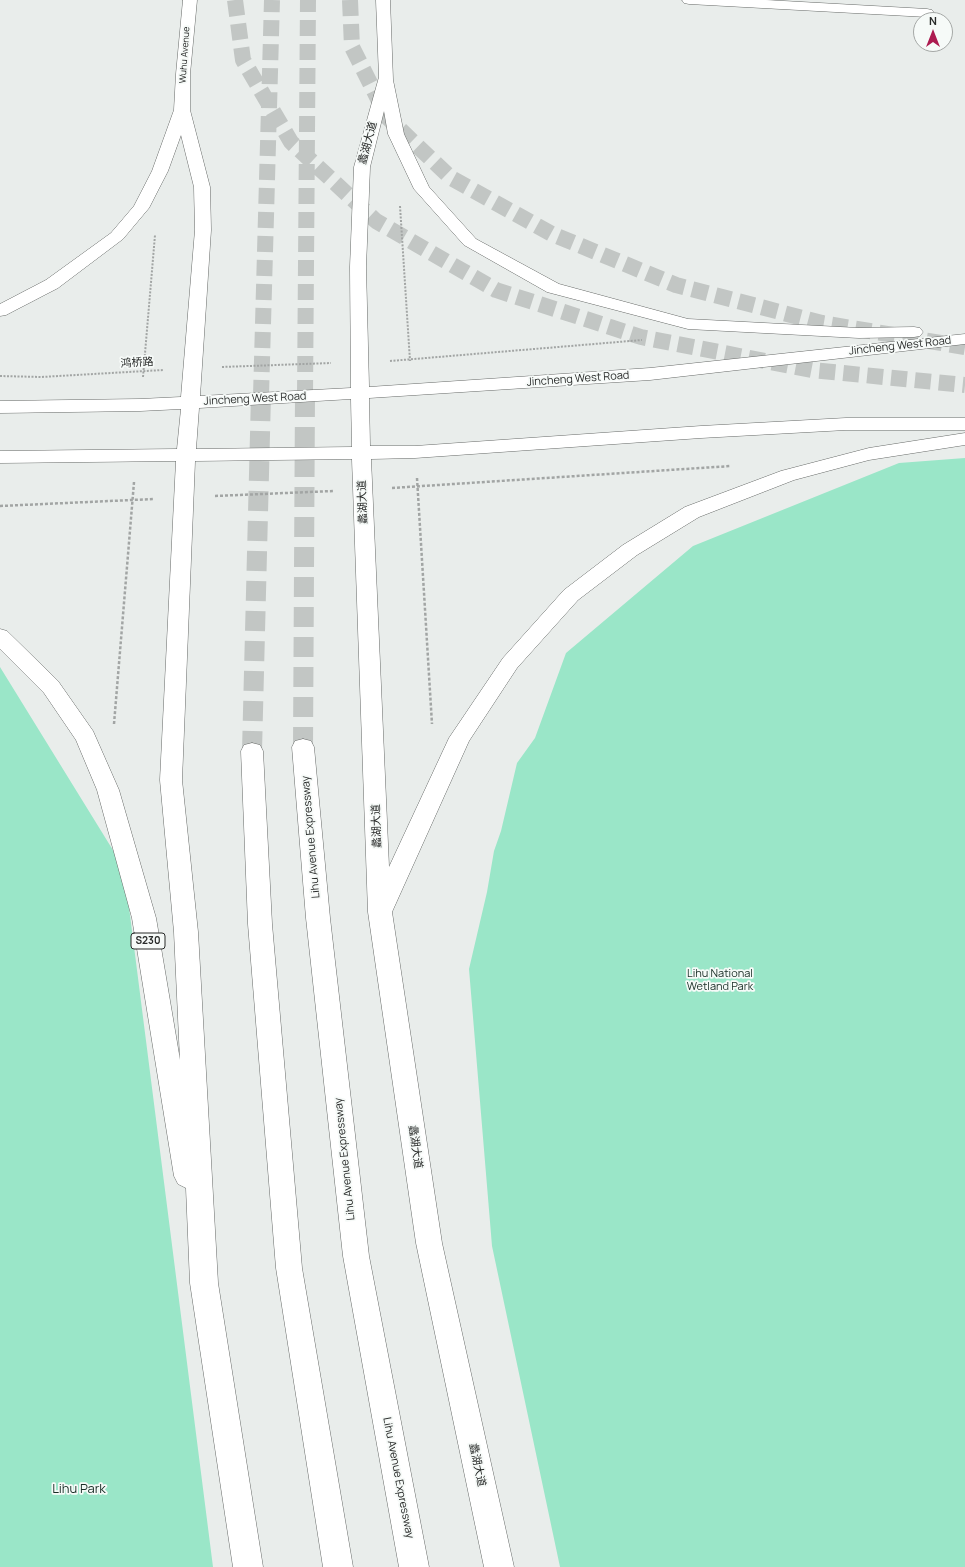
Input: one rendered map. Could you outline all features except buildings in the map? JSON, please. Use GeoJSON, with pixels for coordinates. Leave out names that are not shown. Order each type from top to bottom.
{"type":"FeatureCollection","features":[{"type":"Feature","properties":{"kind":"main road","name":"Wuhu Avenue"},"geometry":{"type":"LineString","coordinates":[[182,110],[183,74],[190,0]]}},
{"type":"Feature","properties":{"kind":"main road"},"geometry":{"type":"LineString","coordinates":[[383,0],[386,77],[396,134],[422,189],[470,242],[553,288],[688,324],[859,333],[965,330]]}},
{"type":"Feature","properties":{"kind":"main road"},"geometry":{"type":"LineString","coordinates":[[690,0],[913,12]]}},
{"type":"Feature","properties":{"kind":"main road","name":"蠡湖大道"},"geometry":{"type":"LineString","coordinates":[[386,77],[362,167],[358,267],[362,490],[380,912],[429,1243],[500,1567]]}},
{"type":"Feature","properties":{"kind":"main road"},"geometry":{"type":"LineString","coordinates":[[0,312],[52,284],[116,236],[141,208],[160,171],[182,110]]}},
{"type":"Feature","properties":{"kind":"main road"},"geometry":{"type":"LineString","coordinates":[[182,110],[202,187],[203,230],[183,498],[171,780],[186,932],[204,1283],[248,1567]]}},
{"type":"Feature","properties":{"kind":"main road","name":"Jincheng West Road"},"geometry":{"type":"LineString","coordinates":[[0,407],[133,405],[361,393],[650,374],[965,339]]}},
{"type":"Feature","properties":{"kind":"main road"},"geometry":{"type":"LineString","coordinates":[[0,457],[186,456],[415,452],[693,432],[823,426],[965,424]]}},
{"type":"Feature","properties":{"kind":"main road"},"geometry":{"type":"LineString","coordinates":[[380,912],[460,738],[510,663],[571,595],[630,550],[692,512],[788,475],[869,454],[965,439]]}},
{"type":"Feature","properties":{"kind":"main road","name":"S230"},"geometry":{"type":"LineString","coordinates":[[0,636],[51,687],[85,738],[108,790],[144,918],[204,1283]]}},
{"type":"Feature","properties":{"kind":"main road","name":"Lihu Avenue Expressway"},"geometry":{"type":"LineString","coordinates":[[303,747],[318,918],[356,1256],[414,1567]]}},
{"type":"Feature","properties":{"kind":"main road"},"geometry":{"type":"LineString","coordinates":[[252,751],[260,924],[289,1268],[338,1567]]}},
{"type":"Feature","properties":{"kind":"path"},"geometry":{"type":"LineString","coordinates":[[360,362],[417,359],[647,339]]}},
{"type":"Feature","properties":{"kind":"path","name":"鸿桥路"},"geometry":{"type":"LineString","coordinates":[[0,376],[41,377],[360,362]]}},
{"type":"Feature","properties":{"kind":"path"},"geometry":{"type":"LineString","coordinates":[[0,506],[362,490],[735,466]]}},
{"type":"Feature","properties":{"kind":"green space","name":"Lihu National Wetland Park"},"geometry":{"type":"Polygon","coordinates":[[[965,458],[965,1567],[560,1567],[492,1246],[469,969],[487,892],[494,851],[501,831],[517,763],[535,738],[566,653],[693,546],[899,463],[965,458]]]}},
{"type":"Feature","properties":{"kind":"green space","name":"Lihu Park"},"geometry":{"type":"Polygon","coordinates":[[[0,667],[124,868],[213,1567],[0,1567],[0,667]]]}},
{"type":"Feature","properties":{"kind":"tunnel"},"geometry":{"type":"LineString","coordinates":[[235,0],[243,60],[269,105]]}},
{"type":"Feature","properties":{"kind":"tunnel"},"geometry":{"type":"LineString","coordinates":[[269,105],[272,0]]}},
{"type":"Feature","properties":{"kind":"tunnel"},"geometry":{"type":"LineString","coordinates":[[307,157],[308,0]]}},
{"type":"Feature","properties":{"kind":"tunnel"},"geometry":{"type":"LineString","coordinates":[[350,0],[352,47],[387,117],[451,178],[552,234],[676,285],[822,323],[965,347]]}},
{"type":"Feature","properties":{"kind":"tunnel"},"geometry":{"type":"LineString","coordinates":[[261,396],[269,105]]}},
{"type":"Feature","properties":{"kind":"tunnel"},"geometry":{"type":"LineString","coordinates":[[269,105],[291,142],[307,157]]}},
{"type":"Feature","properties":{"kind":"tunnel"},"geometry":{"type":"LineString","coordinates":[[305,396],[307,157]]}},
{"type":"Feature","properties":{"kind":"tunnel"},"geometry":{"type":"LineString","coordinates":[[307,157],[376,221],[496,290],[641,337],[812,370],[965,385]]}},
{"type":"Feature","properties":{"kind":"tunnel"},"geometry":{"type":"LineString","coordinates":[[252,751],[261,395]]}},
{"type":"Feature","properties":{"kind":"tunnel"},"geometry":{"type":"LineString","coordinates":[[303,747],[305,395]]}}]}
